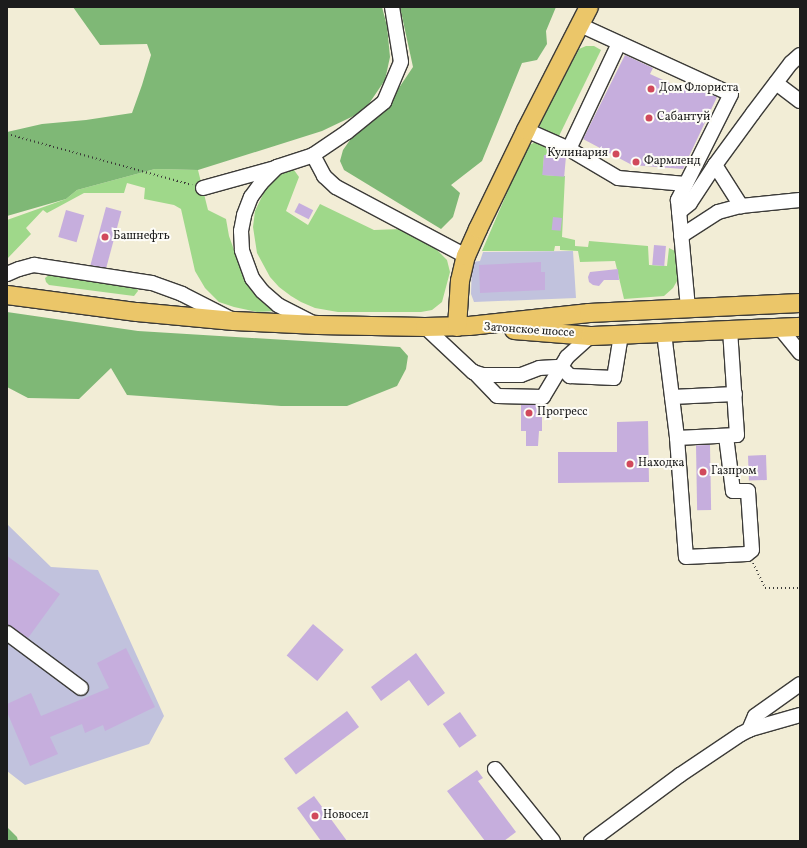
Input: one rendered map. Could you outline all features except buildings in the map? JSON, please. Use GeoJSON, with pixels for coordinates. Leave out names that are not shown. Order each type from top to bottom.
{"type":"FeatureCollection","features":[{"type":"Feature","properties":{"kind":"main road"},"geometry":{"type":"LineString","coordinates":[[7,295],[130,311],[234,321],[318,325],[463,327],[460,281],[466,256],[488,205],[589,7]]}},
{"type":"Feature","properties":{"kind":"main road","name":"Затонское шоссе"},"geometry":{"type":"LineString","coordinates":[[463,327],[588,313],[800,303]]}},
{"type":"Feature","properties":{"kind":"main road","name":"Затонское шоссе"},"geometry":{"type":"LineString","coordinates":[[463,327],[590,336],[800,327]]}},
{"type":"Feature","properties":{"kind":"street"},"geometry":{"type":"LineString","coordinates":[[203,188],[313,155],[347,132],[384,102],[401,62],[392,7]]}},
{"type":"Feature","properties":{"kind":"street"},"geometry":{"type":"LineString","coordinates":[[580,25],[731,94],[678,200],[688,308]]}},
{"type":"Feature","properties":{"kind":"street"},"geometry":{"type":"LineString","coordinates":[[569,148],[619,43]]}},
{"type":"Feature","properties":{"kind":"street"},"geometry":{"type":"LineString","coordinates":[[679,212],[690,203],[715,165],[791,62],[800,55]]}},
{"type":"Feature","properties":{"kind":"street"},"geometry":{"type":"LineString","coordinates":[[776,83],[800,101]]}},
{"type":"Feature","properties":{"kind":"street"},"geometry":{"type":"LineString","coordinates":[[526,130],[569,148],[618,178],[686,184]]}},
{"type":"Feature","properties":{"kind":"street"},"geometry":{"type":"LineString","coordinates":[[313,155],[324,176],[336,187],[466,256]]}},
{"type":"Feature","properties":{"kind":"street"},"geometry":{"type":"LineString","coordinates":[[715,165],[741,206]]}},
{"type":"Feature","properties":{"kind":"street"},"geometry":{"type":"LineString","coordinates":[[277,167],[261,183],[251,197],[244,215],[241,231],[245,261],[252,278],[262,291],[278,305],[318,325]]}},
{"type":"Feature","properties":{"kind":"street"},"geometry":{"type":"LineString","coordinates":[[681,236],[718,212],[741,206],[799,198]]}},
{"type":"Feature","properties":{"kind":"street"},"geometry":{"type":"LineString","coordinates":[[7,274],[34,265],[152,283],[182,294],[234,321]]}},
{"type":"Feature","properties":{"kind":"street"},"geometry":{"type":"LineString","coordinates":[[425,327],[497,396],[542,397],[567,357],[590,336]]}},
{"type":"Feature","properties":{"kind":"street"},"geometry":{"type":"LineString","coordinates":[[780,328],[800,353]]}},
{"type":"Feature","properties":{"kind":"street"},"geometry":{"type":"LineString","coordinates":[[677,438],[737,435],[730,330]]}},
{"type":"Feature","properties":{"kind":"street"},"geometry":{"type":"LineString","coordinates":[[664,333],[677,438],[686,557],[747,554],[752,550],[748,491],[733,491],[726,436]]}},
{"type":"Feature","properties":{"kind":"street"},"geometry":{"type":"LineString","coordinates":[[473,372],[483,376],[521,375],[539,368],[561,367],[570,376],[614,378],[621,335]]}},
{"type":"Feature","properties":{"kind":"street"},"geometry":{"type":"LineString","coordinates":[[672,397],[735,394]]}},
{"type":"Feature","properties":{"kind":"street"},"geometry":{"type":"LineString","coordinates":[[7,633],[81,688]]}},
{"type":"Feature","properties":{"kind":"street"},"geometry":{"type":"LineString","coordinates":[[749,730],[755,716],[800,684]]}},
{"type":"Feature","properties":{"kind":"street"},"geometry":{"type":"LineString","coordinates":[[591,841],[680,775],[749,730],[800,716]]}},
{"type":"Feature","properties":{"kind":"street"},"geometry":{"type":"LineString","coordinates":[[494,769],[553,841]]}},
{"type":"Feature","properties":{"kind":"path"},"geometry":{"type":"LineString","coordinates":[[7,134],[203,188]]}},
{"type":"Feature","properties":{"kind":"path"},"geometry":{"type":"LineString","coordinates":[[747,554],[765,588],[800,588]]}},
{"type":"Feature","properties":{"kind":"shaded area"},"geometry":{"type":"Polygon","coordinates":[[[573,251],[576,298],[474,302],[471,294],[472,262],[480,261],[483,252],[573,251]]]}},
{"type":"Feature","properties":{"kind":"shaded area"},"geometry":{"type":"Polygon","coordinates":[[[7,524],[51,567],[98,570],[164,716],[149,744],[25,785],[7,771],[7,524]]]}},
{"type":"Feature","properties":{"kind":"green space"},"geometry":{"type":"Polygon","coordinates":[[[73,7],[382,7],[387,26],[390,57],[385,80],[364,111],[322,131],[198,170],[155,169],[77,190],[66,199],[7,216],[7,132],[42,124],[86,120],[132,113],[142,85],[151,55],[147,44],[100,45],[73,7]]]}},
{"type":"Feature","properties":{"kind":"green space"},"geometry":{"type":"Polygon","coordinates":[[[400,7],[556,7],[546,31],[547,44],[537,60],[522,63],[482,161],[451,185],[460,193],[453,217],[441,229],[344,170],[340,161],[343,150],[350,140],[384,110],[413,67],[400,7]]]}},
{"type":"Feature","properties":{"kind":"green space"},"geometry":{"type":"Polygon","coordinates":[[[586,46],[594,46],[601,50],[559,136],[554,137],[542,130],[539,125],[579,49],[586,46]]]}},
{"type":"Feature","properties":{"kind":"green space"},"geometry":{"type":"Polygon","coordinates":[[[538,141],[565,154],[544,155],[543,175],[565,176],[562,237],[575,240],[575,246],[588,247],[589,241],[648,246],[649,265],[667,266],[669,248],[677,252],[677,281],[673,288],[664,296],[624,299],[615,261],[580,262],[578,251],[560,250],[560,246],[555,246],[554,251],[482,251],[527,146],[538,141]]]}},
{"type":"Feature","properties":{"kind":"green space"},"geometry":{"type":"Polygon","coordinates":[[[155,169],[198,170],[208,210],[226,219],[229,236],[243,275],[254,292],[276,311],[257,312],[219,302],[205,288],[195,271],[181,209],[174,205],[144,199],[145,188],[127,183],[124,193],[84,193],[47,213],[43,210],[26,228],[31,234],[7,259],[7,220],[66,199],[77,190],[155,169]]]}},
{"type":"Feature","properties":{"kind":"green space"},"geometry":{"type":"Polygon","coordinates":[[[288,169],[294,170],[299,177],[286,211],[308,225],[320,204],[374,230],[401,229],[424,240],[435,248],[447,260],[450,272],[442,302],[432,310],[421,312],[338,312],[315,308],[301,302],[279,287],[270,277],[257,253],[253,227],[255,211],[268,184],[275,176],[288,169]]]}},
{"type":"Feature","properties":{"kind":"green space"},"geometry":{"type":"Polygon","coordinates":[[[49,275],[135,284],[138,291],[134,296],[49,285],[45,278],[49,275]]]}},
{"type":"Feature","properties":{"kind":"green space"},"geometry":{"type":"Polygon","coordinates":[[[7,312],[138,331],[400,347],[408,356],[406,369],[397,386],[347,406],[281,406],[127,395],[111,368],[79,399],[28,398],[7,387],[7,312]]]}},
{"type":"Feature","properties":{"kind":"green space"},"geometry":{"type":"Polygon","coordinates":[[[7,827],[17,837],[18,841],[7,841],[7,827]]]}},
{"type":"Feature","properties":{"kind":"place","name":"Дом Флориста"},"geometry":{"type":"Point","coordinates":[651,89]}},
{"type":"Feature","properties":{"kind":"place","name":"Сабантуй"},"geometry":{"type":"Point","coordinates":[649,118]}},
{"type":"Feature","properties":{"kind":"place","name":"Кулинария"},"geometry":{"type":"Point","coordinates":[616,154]}},
{"type":"Feature","properties":{"kind":"place","name":"Фармленд"},"geometry":{"type":"Point","coordinates":[636,162]}},
{"type":"Feature","properties":{"kind":"place","name":"Башнефть"},"geometry":{"type":"Point","coordinates":[105,237]}},
{"type":"Feature","properties":{"kind":"place","name":"Прогресс"},"geometry":{"type":"Point","coordinates":[529,413]}},
{"type":"Feature","properties":{"kind":"place","name":"Находка"},"geometry":{"type":"Point","coordinates":[630,464]}},
{"type":"Feature","properties":{"kind":"place","name":"Газпром"},"geometry":{"type":"Point","coordinates":[703,472]}},
{"type":"Feature","properties":{"kind":"place","name":"Новосел"},"geometry":{"type":"Point","coordinates":[315,816]}}]}
